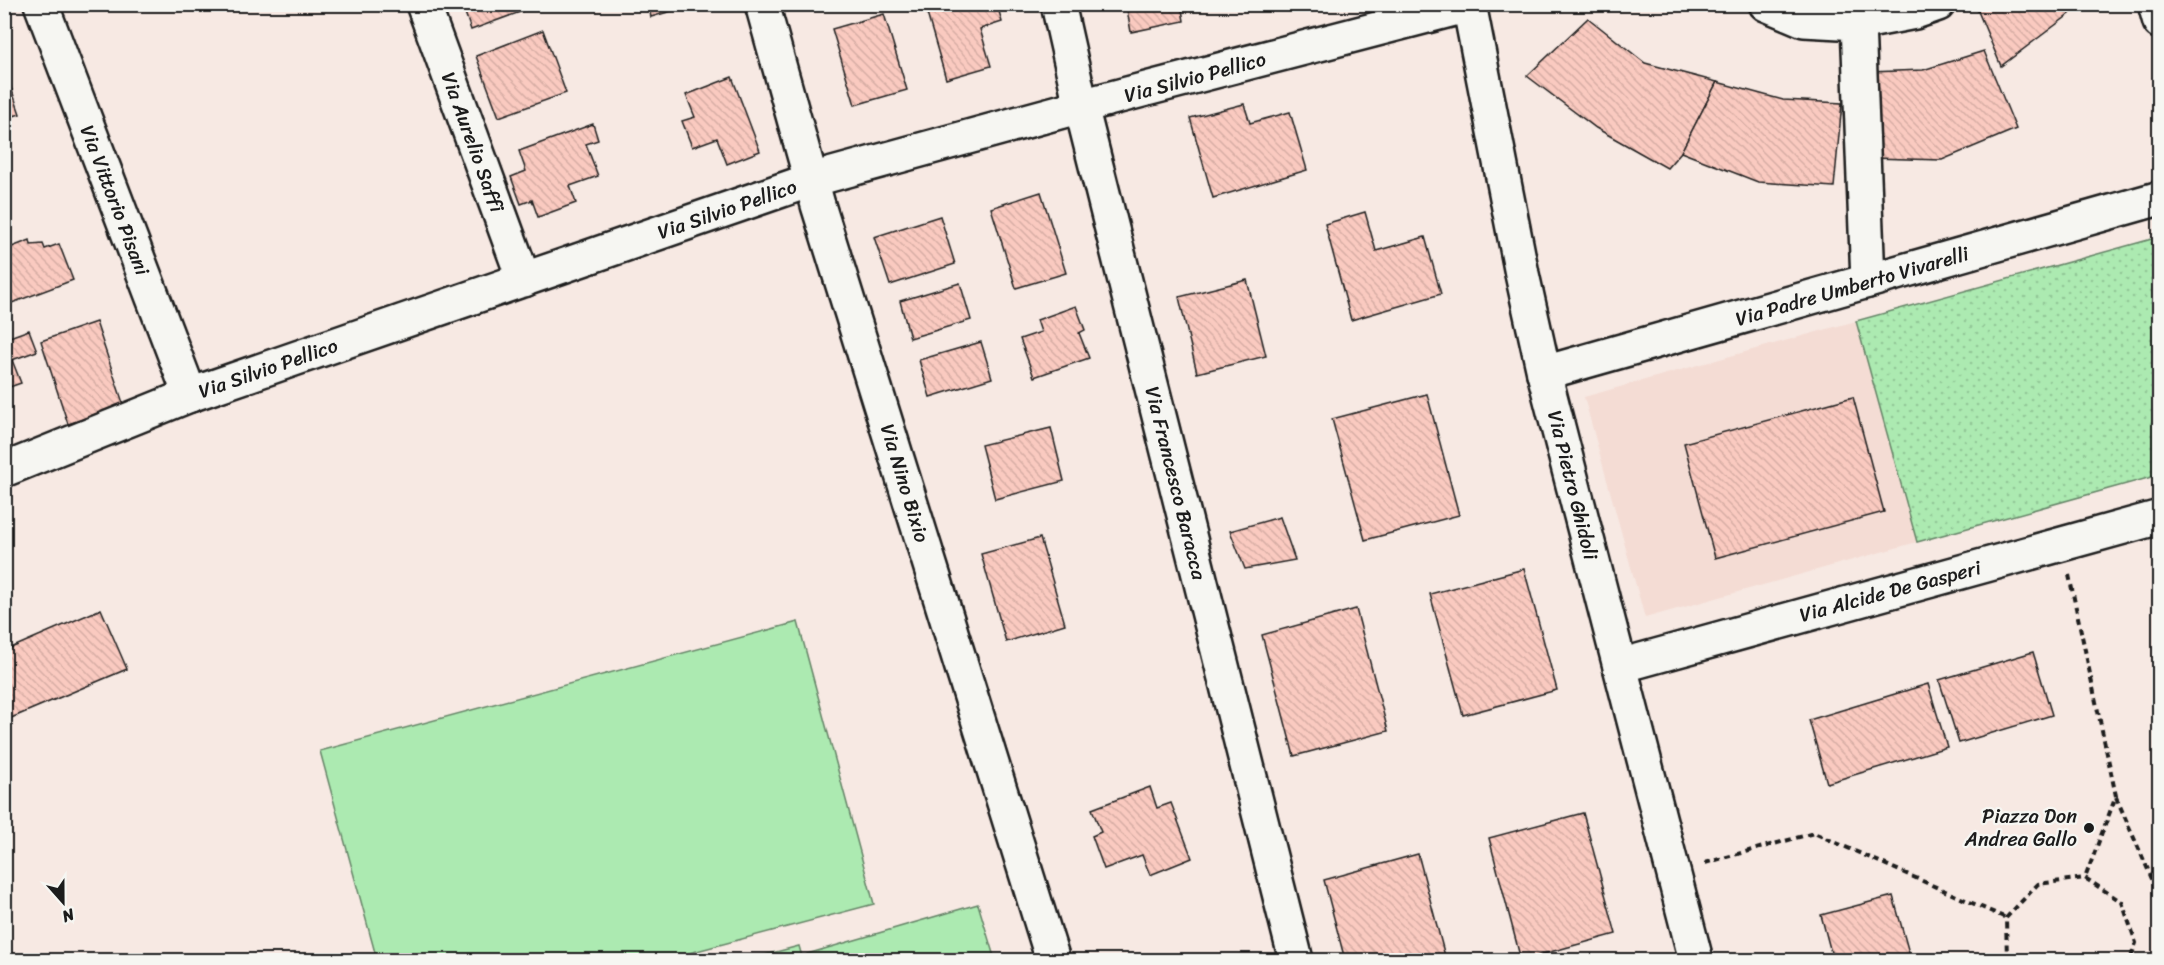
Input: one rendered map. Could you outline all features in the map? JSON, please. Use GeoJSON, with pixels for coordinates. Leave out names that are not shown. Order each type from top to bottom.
{"type":"FeatureCollection","features":[{"type":"Feature","properties":{"kind":"street","name":"Via Vittorio Pisani"},"geometry":{"type":"LineString","coordinates":[[41,4],[190,395]]}},
{"type":"Feature","properties":{"kind":"street","name":"Via Aurelio Saffi"},"geometry":{"type":"LineString","coordinates":[[423,4],[524,280]]}},
{"type":"Feature","properties":{"kind":"street","name":"Via Nino Bixio"},"geometry":{"type":"LineString","coordinates":[[762,4],[811,180],[1053,960]]}},
{"type":"Feature","properties":{"kind":"street","name":"Via Francesco Baracca"},"geometry":{"type":"LineString","coordinates":[[1058,4],[1081,106],[1296,960]]}},
{"type":"Feature","properties":{"kind":"street"},"geometry":{"type":"LineString","coordinates":[[1766,4],[1804,20],[1858,23],[1916,12],[1938,4]]}},
{"type":"Feature","properties":{"kind":"street"},"geometry":{"type":"LineString","coordinates":[[2155,4],[2160,22]]}},
{"type":"Feature","properties":{"kind":"street","name":"Via Silvio Pellico"},"geometry":{"type":"LineString","coordinates":[[4,470],[190,395],[811,180],[1081,106],[1470,5]]}},
{"type":"Feature","properties":{"kind":"street","name":"Via Pietro Ghidoli"},"geometry":{"type":"LineString","coordinates":[[1470,5],[1522,274],[1544,374],[1696,960]]}},
{"type":"Feature","properties":{"kind":"street"},"geometry":{"type":"LineString","coordinates":[[1858,23],[1868,281]]}},
{"type":"Feature","properties":{"kind":"street","name":"Via Padre Umberto Vivarelli"},"geometry":{"type":"LineString","coordinates":[[1544,374],[2160,198]]}},
{"type":"Feature","properties":{"kind":"street","name":"Via Alcide De Gasperi"},"geometry":{"type":"LineString","coordinates":[[1620,666],[2160,517]]}},
{"type":"Feature","properties":{"kind":"path"},"geometry":{"type":"LineString","coordinates":[[2062,544],[2116,796],[2160,897]]}},
{"type":"Feature","properties":{"kind":"path"},"geometry":{"type":"LineString","coordinates":[[2085,878],[2116,796]]}},
{"type":"Feature","properties":{"kind":"path"},"geometry":{"type":"LineString","coordinates":[[1673,872],[1814,833],[2006,918]]}},
{"type":"Feature","properties":{"kind":"path"},"geometry":{"type":"LineString","coordinates":[[2007,960],[2006,918],[2038,884],[2085,878],[2122,902],[2136,943],[2130,960]]}},
{"type":"Feature","properties":{"kind":"shaded area"},"geometry":{"type":"Polygon","coordinates":[[[1856,321],[1917,542],[1645,618],[1584,397],[1856,321]]]}},
{"type":"Feature","properties":{"kind":"green space"},"geometry":{"type":"Polygon","coordinates":[[[2159,237],[2159,475],[1917,542],[1856,321],[2159,237]]]}},
{"type":"Feature","properties":{"kind":"green space"},"geometry":{"type":"Polygon","coordinates":[[[798,622],[874,904],[663,960],[377,960],[320,751],[798,622]]]}},
{"type":"Feature","properties":{"kind":"green space"},"geometry":{"type":"Polygon","coordinates":[[[978,904],[995,960],[809,960],[807,954],[978,904]]]}},
{"type":"Feature","properties":{"kind":"green space"},"geometry":{"type":"Polygon","coordinates":[[[799,946],[803,960],[745,960],[799,946]]]}},
{"type":"Feature","properties":{"kind":"building"},"geometry":{"type":"Polygon","coordinates":[[[462,4],[530,4],[531,8],[471,30],[462,4]]]}},
{"type":"Feature","properties":{"kind":"building"},"geometry":{"type":"Polygon","coordinates":[[[648,4],[692,4],[692,5],[651,17],[648,4]]]}},
{"type":"Feature","properties":{"kind":"building"},"geometry":{"type":"Polygon","coordinates":[[[945,4],[997,4],[1002,22],[980,29],[991,66],[946,79],[926,10],[945,4]]]}},
{"type":"Feature","properties":{"kind":"building"},"geometry":{"type":"Polygon","coordinates":[[[1126,4],[1181,4],[1184,21],[1131,32],[1126,4]]]}},
{"type":"Feature","properties":{"kind":"building"},"geometry":{"type":"Polygon","coordinates":[[[1975,4],[2075,4],[2070,14],[2001,66],[1975,4]]]}},
{"type":"Feature","properties":{"kind":"building"},"geometry":{"type":"Polygon","coordinates":[[[884,14],[907,90],[855,105],[832,29],[884,14]]]}},
{"type":"Feature","properties":{"kind":"building"},"geometry":{"type":"Polygon","coordinates":[[[1588,18],[1645,63],[1717,82],[1681,152],[1667,168],[1596,128],[1527,76],[1588,18]]]}},
{"type":"Feature","properties":{"kind":"building"},"geometry":{"type":"Polygon","coordinates":[[[543,30],[566,93],[499,117],[476,56],[543,30]]]}},
{"type":"Feature","properties":{"kind":"building"},"geometry":{"type":"Polygon","coordinates":[[[1984,51],[2016,129],[1942,160],[1873,158],[1870,72],[1923,70],[1984,51]]]}},
{"type":"Feature","properties":{"kind":"building"},"geometry":{"type":"Polygon","coordinates":[[[4,67],[20,114],[4,119],[4,67]]]}},
{"type":"Feature","properties":{"kind":"building"},"geometry":{"type":"Polygon","coordinates":[[[732,77],[760,151],[727,164],[717,138],[692,147],[682,121],[695,117],[686,95],[732,77]]]}},
{"type":"Feature","properties":{"kind":"building"},"geometry":{"type":"Polygon","coordinates":[[[1717,82],[1783,100],[1842,103],[1834,187],[1758,182],[1681,152],[1717,82]]]}},
{"type":"Feature","properties":{"kind":"building"},"geometry":{"type":"Polygon","coordinates":[[[1244,104],[1250,123],[1290,112],[1307,170],[1213,198],[1190,118],[1244,104]]]}},
{"type":"Feature","properties":{"kind":"building"},"geometry":{"type":"Polygon","coordinates":[[[593,124],[598,140],[586,144],[598,176],[570,186],[576,203],[538,217],[532,200],[521,204],[511,177],[526,171],[519,151],[593,124]]]}},
{"type":"Feature","properties":{"kind":"building"},"geometry":{"type":"Polygon","coordinates":[[[1041,192],[1066,273],[1016,288],[991,208],[1041,192]]]}},
{"type":"Feature","properties":{"kind":"building"},"geometry":{"type":"Polygon","coordinates":[[[1365,212],[1376,251],[1425,237],[1441,294],[1351,320],[1325,224],[1365,212]]]}},
{"type":"Feature","properties":{"kind":"building"},"geometry":{"type":"Polygon","coordinates":[[[940,216],[955,264],[890,285],[874,237],[940,216]]]}},
{"type":"Feature","properties":{"kind":"building"},"geometry":{"type":"Polygon","coordinates":[[[30,240],[31,245],[43,244],[45,249],[59,244],[73,280],[4,306],[4,250],[30,240]]]}},
{"type":"Feature","properties":{"kind":"building"},"geometry":{"type":"Polygon","coordinates":[[[1247,280],[1266,356],[1197,373],[1179,297],[1247,280]]]}},
{"type":"Feature","properties":{"kind":"building"},"geometry":{"type":"Polygon","coordinates":[[[960,283],[971,320],[910,338],[900,301],[960,283]]]}},
{"type":"Feature","properties":{"kind":"building"},"geometry":{"type":"Polygon","coordinates":[[[1076,306],[1085,330],[1079,333],[1089,358],[1034,377],[1020,339],[1041,332],[1037,320],[1076,306]]]}},
{"type":"Feature","properties":{"kind":"building"},"geometry":{"type":"Polygon","coordinates":[[[96,322],[124,406],[68,424],[41,341],[96,322]]]}},
{"type":"Feature","properties":{"kind":"building"},"geometry":{"type":"Polygon","coordinates":[[[29,330],[37,351],[12,360],[21,383],[4,389],[4,339],[29,330]]]}},
{"type":"Feature","properties":{"kind":"building"},"geometry":{"type":"Polygon","coordinates":[[[981,342],[992,378],[930,397],[919,360],[981,342]]]}},
{"type":"Feature","properties":{"kind":"building"},"geometry":{"type":"Polygon","coordinates":[[[1427,394],[1459,515],[1365,540],[1332,419],[1427,394]]]}},
{"type":"Feature","properties":{"kind":"building"},"geometry":{"type":"Polygon","coordinates":[[[1853,397],[1884,512],[1715,558],[1684,443],[1853,397]]]}},
{"type":"Feature","properties":{"kind":"building"},"geometry":{"type":"Polygon","coordinates":[[[1051,428],[1064,481],[995,499],[981,445],[1051,428]]]}},
{"type":"Feature","properties":{"kind":"building"},"geometry":{"type":"Polygon","coordinates":[[[1280,517],[1295,560],[1245,569],[1230,531],[1280,517]]]}},
{"type":"Feature","properties":{"kind":"building"},"geometry":{"type":"Polygon","coordinates":[[[1040,538],[1065,624],[1006,642],[981,554],[1040,538]]]}},
{"type":"Feature","properties":{"kind":"building"},"geometry":{"type":"Polygon","coordinates":[[[1524,569],[1557,690],[1463,715],[1430,594],[1524,569]]]}},
{"type":"Feature","properties":{"kind":"building"},"geometry":{"type":"Polygon","coordinates":[[[101,609],[127,669],[4,721],[4,651],[101,609]]]}},
{"type":"Feature","properties":{"kind":"building"},"geometry":{"type":"Polygon","coordinates":[[[1356,609],[1388,731],[1294,756],[1262,635],[1356,609]]]}},
{"type":"Feature","properties":{"kind":"building"},"geometry":{"type":"Polygon","coordinates":[[[2033,652],[2052,715],[1959,743],[1939,680],[2033,652]]]}},
{"type":"Feature","properties":{"kind":"building"},"geometry":{"type":"Polygon","coordinates":[[[1928,684],[1947,747],[1827,783],[1809,720],[1928,684]]]}},
{"type":"Feature","properties":{"kind":"building"},"geometry":{"type":"Polygon","coordinates":[[[1150,787],[1157,808],[1171,803],[1192,858],[1150,875],[1142,855],[1104,869],[1092,836],[1101,832],[1092,809],[1150,787]]]}},
{"type":"Feature","properties":{"kind":"building"},"geometry":{"type":"Polygon","coordinates":[[[1583,813],[1616,934],[1521,960],[1489,838],[1583,813]]]}},
{"type":"Feature","properties":{"kind":"building"},"geometry":{"type":"Polygon","coordinates":[[[1418,854],[1446,960],[1345,960],[1324,880],[1418,854]]]}},
{"type":"Feature","properties":{"kind":"building"},"geometry":{"type":"Polygon","coordinates":[[[1893,896],[1911,960],[1833,960],[1821,915],[1893,896]]]}},
{"type":"Feature","properties":{"kind":"place","name":"Piazza Don Andrea Gallo"},"geometry":{"type":"Point","coordinates":[2089,828]}}]}
